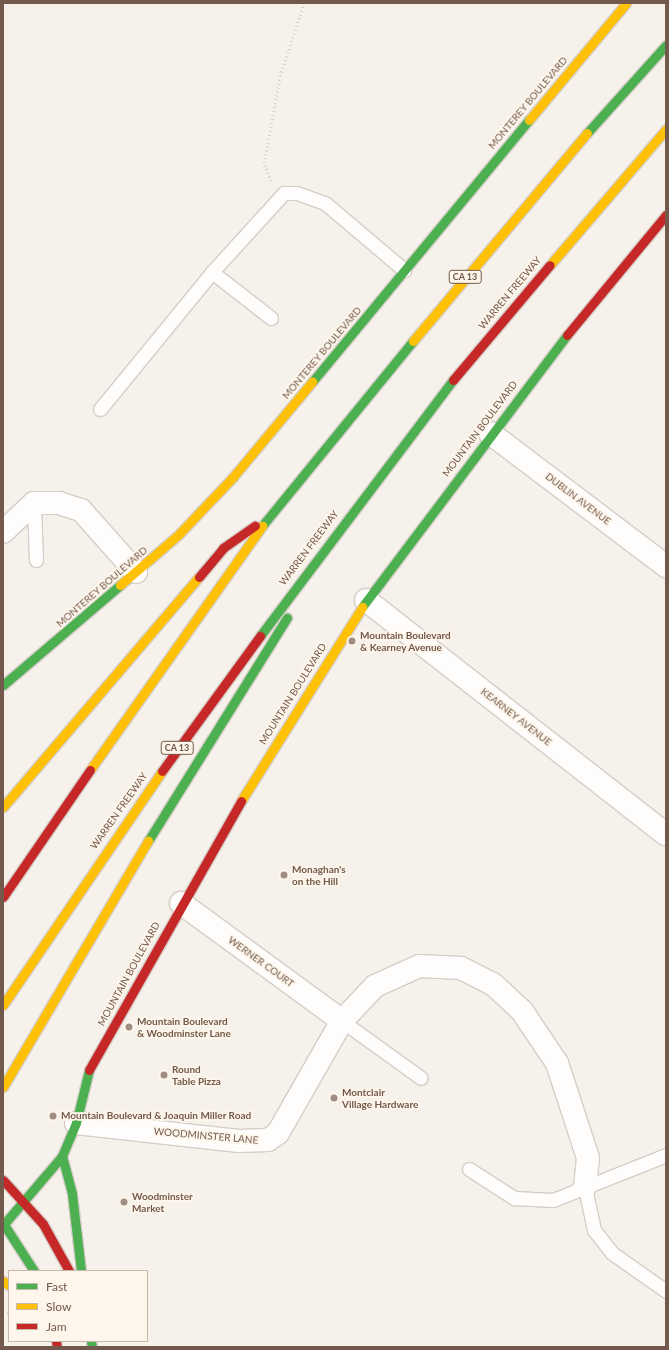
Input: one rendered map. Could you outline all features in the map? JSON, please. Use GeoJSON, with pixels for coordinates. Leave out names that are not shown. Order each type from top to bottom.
{"type":"FeatureCollection","features":[{"type":"Feature","properties":{"kind":"main road","name":"MONTEREY BOULEVARD"},"geometry":{"type":"LineString","coordinates":[[3,685],[179,534],[233,477],[626,3]]}},
{"type":"Feature","properties":{"kind":"main road","name":"CA 13"},"geometry":{"type":"LineString","coordinates":[[3,896],[200,611],[271,514],[545,180],[666,45]]}},
{"type":"Feature","properties":{"kind":"main road","name":"WARREN FREEWAY"},"geometry":{"type":"LineString","coordinates":[[3,1005],[144,795],[361,498],[471,357],[666,129]]}},
{"type":"Feature","properties":{"kind":"main road","name":"MOUNTAIN BOULEVARD"},"geometry":{"type":"LineString","coordinates":[[3,1224],[62,1156],[76,1123],[87,1073],[181,903],[288,720],[366,600],[490,433],[627,260],[666,215]]}},
{"type":"Feature","properties":{"kind":"main road"},"geometry":{"type":"LineString","coordinates":[[3,1088],[119,886],[361,498]]}},
{"type":"Feature","properties":{"kind":"main road"},"geometry":{"type":"LineString","coordinates":[[4,806],[117,669],[223,548],[271,514]]}},
{"type":"Feature","properties":{"kind":"main road"},"geometry":{"type":"LineString","coordinates":[[62,1156],[72,1194],[81,1270]]}},
{"type":"Feature","properties":{"kind":"main road"},"geometry":{"type":"LineString","coordinates":[[3,1180],[24,1200],[43,1224],[68,1270]]}},
{"type":"Feature","properties":{"kind":"main road"},"geometry":{"type":"LineString","coordinates":[[3,1224],[33,1270]]}},
{"type":"Feature","properties":{"kind":"street","name":"DUBLIN AVENUE"},"geometry":{"type":"LineString","coordinates":[[490,433],[666,566]]}},
{"type":"Feature","properties":{"kind":"street"},"geometry":{"type":"LineString","coordinates":[[3,532],[34,503],[58,503],[80,510],[136,572]]}},
{"type":"Feature","properties":{"kind":"street","name":"KEARNEY AVENUE"},"geometry":{"type":"LineString","coordinates":[[366,600],[666,834]]}},
{"type":"Feature","properties":{"kind":"street","name":"WERNER COURT"},"geometry":{"type":"LineString","coordinates":[[181,903],[342,1021]]}},
{"type":"Feature","properties":{"kind":"street","name":"WOODMINSTER LANE"},"geometry":{"type":"LineString","coordinates":[[76,1123],[254,1142],[268,1140],[278,1133],[342,1021],[375,986],[419,966],[461,968],[493,984],[522,1011],[557,1063],[588,1158],[585,1187]]}},
{"type":"Feature","properties":{"kind":"lane"},"geometry":{"type":"LineString","coordinates":[[100,409],[212,272],[284,193],[297,193],[325,203],[404,270]]}},
{"type":"Feature","properties":{"kind":"lane"},"geometry":{"type":"LineString","coordinates":[[212,272],[271,318]]}},
{"type":"Feature","properties":{"kind":"lane"},"geometry":{"type":"LineString","coordinates":[[34,503],[36,560]]}},
{"type":"Feature","properties":{"kind":"lane"},"geometry":{"type":"LineString","coordinates":[[342,1021],[421,1078]]}},
{"type":"Feature","properties":{"kind":"lane"},"geometry":{"type":"LineString","coordinates":[[469,1169],[514,1198],[533,1201],[553,1200],[666,1155]]}},
{"type":"Feature","properties":{"kind":"lane"},"geometry":{"type":"LineString","coordinates":[[585,1187],[594,1230],[612,1253],[666,1291]]}},
{"type":"Feature","properties":{"kind":"path"},"geometry":{"type":"LineString","coordinates":[[278,198],[264,163],[280,76],[304,3]]}},
{"type":"Feature","properties":{"kind":"traffic: fast"},"geometry":{"type":"LineString","coordinates":[[587,133],[666,45]]}},
{"type":"Feature","properties":{"kind":"traffic: fast"},"geometry":{"type":"LineString","coordinates":[[312,382],[529,120]]}},
{"type":"Feature","properties":{"kind":"traffic: fast"},"geometry":{"type":"LineString","coordinates":[[362,607],[567,335]]}},
{"type":"Feature","properties":{"kind":"traffic: fast"},"geometry":{"type":"LineString","coordinates":[[262,526],[413,341]]}},
{"type":"Feature","properties":{"kind":"traffic: fast"},"geometry":{"type":"LineString","coordinates":[[260,636],[453,380]]}},
{"type":"Feature","properties":{"kind":"traffic: fast"},"geometry":{"type":"LineString","coordinates":[[3,685],[120,585]]}},
{"type":"Feature","properties":{"kind":"traffic: fast"},"geometry":{"type":"LineString","coordinates":[[148,841],[287,618]]}},
{"type":"Feature","properties":{"kind":"traffic: fast"},"geometry":{"type":"LineString","coordinates":[[4,1224],[62,1156],[76,1123],[89,1070]]}},
{"type":"Feature","properties":{"kind":"traffic: fast"},"geometry":{"type":"LineString","coordinates":[[62,1156],[72,1194],[81,1270]]}},
{"type":"Feature","properties":{"kind":"traffic: fast"},"geometry":{"type":"LineString","coordinates":[[3,1223],[33,1270]]}},
{"type":"Feature","properties":{"kind":"traffic: fast"},"geometry":{"type":"LineString","coordinates":[[91,1342],[92,1347]]}},
{"type":"Feature","properties":{"kind":"traffic: slow"},"geometry":{"type":"LineString","coordinates":[[529,120],[626,3]]}},
{"type":"Feature","properties":{"kind":"traffic: slow"},"geometry":{"type":"LineString","coordinates":[[550,265],[666,129]]}},
{"type":"Feature","properties":{"kind":"traffic: slow"},"geometry":{"type":"LineString","coordinates":[[413,341],[587,133]]}},
{"type":"Feature","properties":{"kind":"traffic: slow"},"geometry":{"type":"LineString","coordinates":[[120,585],[179,534],[233,477],[312,382]]}},
{"type":"Feature","properties":{"kind":"traffic: slow"},"geometry":{"type":"LineString","coordinates":[[90,770],[262,526]]}},
{"type":"Feature","properties":{"kind":"traffic: slow"},"geometry":{"type":"LineString","coordinates":[[3,807],[199,577]]}},
{"type":"Feature","properties":{"kind":"traffic: slow"},"geometry":{"type":"LineString","coordinates":[[241,801],[362,607]]}},
{"type":"Feature","properties":{"kind":"traffic: slow"},"geometry":{"type":"LineString","coordinates":[[3,1005],[162,771]]}},
{"type":"Feature","properties":{"kind":"traffic: slow"},"geometry":{"type":"LineString","coordinates":[[3,1087],[148,841]]}},
{"type":"Feature","properties":{"kind":"traffic: slow"},"geometry":{"type":"LineString","coordinates":[[3,1281],[8,1284]]}},
{"type":"Feature","properties":{"kind":"traffic: jam"},"geometry":{"type":"LineString","coordinates":[[567,335],[666,215]]}},
{"type":"Feature","properties":{"kind":"traffic: jam"},"geometry":{"type":"LineString","coordinates":[[453,380],[550,265]]}},
{"type":"Feature","properties":{"kind":"traffic: jam"},"geometry":{"type":"LineString","coordinates":[[199,577],[223,548],[255,526]]}},
{"type":"Feature","properties":{"kind":"traffic: jam"},"geometry":{"type":"LineString","coordinates":[[162,771],[260,636]]}},
{"type":"Feature","properties":{"kind":"traffic: jam"},"geometry":{"type":"LineString","coordinates":[[3,897],[90,770]]}},
{"type":"Feature","properties":{"kind":"traffic: jam"},"geometry":{"type":"LineString","coordinates":[[89,1070],[241,801]]}},
{"type":"Feature","properties":{"kind":"traffic: jam"},"geometry":{"type":"LineString","coordinates":[[3,1180],[43,1224],[68,1270]]}},
{"type":"Feature","properties":{"kind":"traffic: jam"},"geometry":{"type":"LineString","coordinates":[[56,1342],[57,1347]]}},
{"type":"Feature","properties":{"kind":"place","name":"Mountain Boulevard & Kearney Avenue"},"geometry":{"type":"Point","coordinates":[352,641]}},
{"type":"Feature","properties":{"kind":"place","name":"Monaghan's on the Hill"},"geometry":{"type":"Point","coordinates":[284,875]}},
{"type":"Feature","properties":{"kind":"place","name":"Mountain Boulevard & Woodminster Lane"},"geometry":{"type":"Point","coordinates":[129,1027]}},
{"type":"Feature","properties":{"kind":"place","name":"Round Table Pizza"},"geometry":{"type":"Point","coordinates":[164,1075]}},
{"type":"Feature","properties":{"kind":"place","name":"Montclair Village Hardware"},"geometry":{"type":"Point","coordinates":[334,1098]}},
{"type":"Feature","properties":{"kind":"place","name":"Mountain Boulevard & Joaquin Miller Road"},"geometry":{"type":"Point","coordinates":[53,1116]}},
{"type":"Feature","properties":{"kind":"place","name":"Woodminster Market"},"geometry":{"type":"Point","coordinates":[124,1202]}}]}
